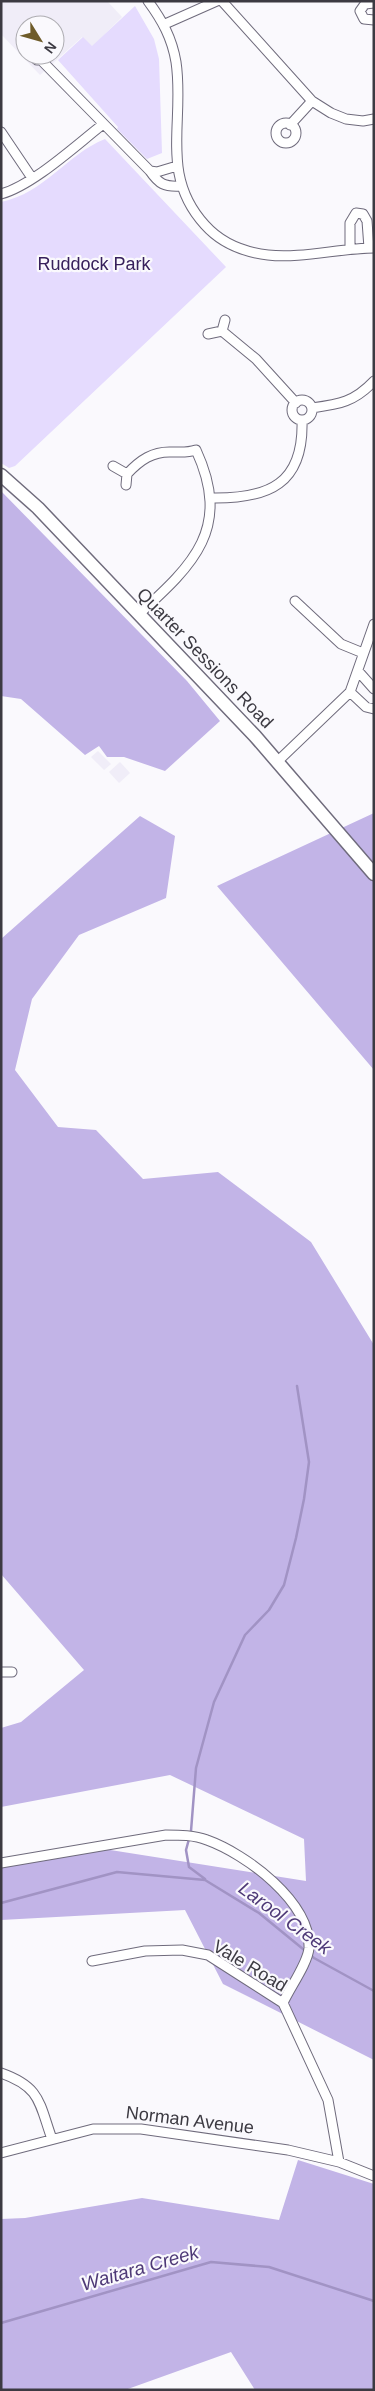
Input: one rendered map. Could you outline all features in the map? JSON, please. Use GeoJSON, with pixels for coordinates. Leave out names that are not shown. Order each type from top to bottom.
{"type":"FeatureCollection","features":[{"type":"Feature","properties":{"kind":"main road","name":"Quarter Sessions Road"},"geometry":{"type":"LineString","coordinates":[[1,475],[38,508],[278,761],[374,874]]}},
{"type":"Feature","properties":{"kind":"street"},"geometry":{"type":"LineString","coordinates":[[148,1],[165,24],[176,63],[177,166],[181,186],[190,208],[212,233],[242,250],[270,255],[372,248],[367,221],[363,214],[356,213],[350,223],[350,249]]}},
{"type":"Feature","properties":{"kind":"street"},"geometry":{"type":"LineString","coordinates":[[165,24],[217,1]]}},
{"type":"Feature","properties":{"kind":"street"},"geometry":{"type":"LineString","coordinates":[[222,1],[312,101],[331,113],[346,119],[355,121],[374,120]]}},
{"type":"Feature","properties":{"kind":"street"},"geometry":{"type":"LineString","coordinates":[[374,3],[365,4],[360,11],[364,19],[374,20]]}},
{"type":"Feature","properties":{"kind":"street"},"geometry":{"type":"LineString","coordinates":[[48,65],[102,125],[150,171],[158,182],[164,186],[181,186]]}},
{"type":"Feature","properties":{"kind":"street"},"geometry":{"type":"LineString","coordinates":[[290,125],[312,101]]}},
{"type":"Feature","properties":{"kind":"street"},"geometry":{"type":"LineString","coordinates":[[1,194],[11,191],[32,178],[102,125]]}},
{"type":"Feature","properties":{"kind":"street"},"geometry":{"type":"LineString","coordinates":[[1,132],[32,178]]}},
{"type":"Feature","properties":{"kind":"street"},"geometry":{"type":"LineString","coordinates":[[150,171],[164,171],[177,166]]}},
{"type":"Feature","properties":{"kind":"street"},"geometry":{"type":"LineString","coordinates":[[222,331],[225,320]]}},
{"type":"Feature","properties":{"kind":"street"},"geometry":{"type":"LineString","coordinates":[[208,334],[222,331]]}},
{"type":"Feature","properties":{"kind":"street"},"geometry":{"type":"LineString","coordinates":[[222,331],[256,359],[296,403]]}},
{"type":"Feature","properties":{"kind":"street"},"geometry":{"type":"LineString","coordinates":[[312,408],[345,402],[359,395],[374,380]]}},
{"type":"Feature","properties":{"kind":"street"},"geometry":{"type":"LineString","coordinates":[[296,403],[305,401],[312,408]]}},
{"type":"Feature","properties":{"kind":"street"},"geometry":{"type":"LineString","coordinates":[[296,403],[293,413],[302,420]]}},
{"type":"Feature","properties":{"kind":"street"},"geometry":{"type":"LineString","coordinates":[[302,420],[311,415],[312,408]]}},
{"type":"Feature","properties":{"kind":"street"},"geometry":{"type":"LineString","coordinates":[[211,498],[239,498],[260,494],[276,486],[288,475],[297,462],[302,438],[302,420]]}},
{"type":"Feature","properties":{"kind":"street"},"geometry":{"type":"LineString","coordinates":[[126,485],[127,474],[153,454],[186,453],[196,450],[204,466],[211,498],[203,540],[192,560],[178,578],[139,614]]}},
{"type":"Feature","properties":{"kind":"street"},"geometry":{"type":"LineString","coordinates":[[113,466],[127,474]]}},
{"type":"Feature","properties":{"kind":"street"},"geometry":{"type":"LineString","coordinates":[[295,601],[341,644],[363,653]]}},
{"type":"Feature","properties":{"kind":"street"},"geometry":{"type":"LineString","coordinates":[[278,761],[350,692],[374,624]]}},
{"type":"Feature","properties":{"kind":"street"},"geometry":{"type":"LineString","coordinates":[[358,671],[374,689]]}},
{"type":"Feature","properties":{"kind":"street"},"geometry":{"type":"LineString","coordinates":[[350,692],[366,707],[374,709]]}},
{"type":"Feature","properties":{"kind":"street"},"geometry":{"type":"LineString","coordinates":[[1,1672],[12,1672]]}},
{"type":"Feature","properties":{"kind":"street"},"geometry":{"type":"LineString","coordinates":[[1,1863],[166,1835],[186,1835],[206,1839],[228,1849],[268,1876],[295,1906],[308,1944],[307,1957],[282,2003]]}},
{"type":"Feature","properties":{"kind":"street","name":"Vale Road"},"geometry":{"type":"LineString","coordinates":[[92,1961],[145,1952],[182,1950],[208,1955],[282,2003],[328,2100],[339,2162]]}},
{"type":"Feature","properties":{"kind":"street"},"geometry":{"type":"LineString","coordinates":[[1,2072],[22,2082],[36,2093],[52,2139]]}},
{"type":"Feature","properties":{"kind":"street","name":"Norman Avenue"},"geometry":{"type":"LineString","coordinates":[[1,2153],[93,2129],[141,2128],[288,2150],[339,2162],[374,2176]]}},
{"type":"Feature","properties":{"kind":"shaded area"},"geometry":{"type":"Polygon","coordinates":[[[1,1],[107,1],[122,17],[92,47],[82,37],[65,52],[65,15],[15,15],[15,49],[1,34],[1,1]]]}},
{"type":"Feature","properties":{"kind":"shaded area"},"geometry":{"type":"Polygon","coordinates":[[[30,65],[51,65],[40,75],[30,65]]]}},
{"type":"Feature","properties":{"kind":"shaded area"},"geometry":{"type":"Polygon","coordinates":[[[1,491],[187,681],[220,721],[165,771],[124,757],[107,757],[99,746],[85,755],[21,699],[1,696],[1,491]]]}},
{"type":"Feature","properties":{"kind":"shaded area"},"geometry":{"type":"Polygon","coordinates":[[[98,751],[111,764],[104,770],[91,757],[98,751]]]}},
{"type":"Feature","properties":{"kind":"shaded area"},"geometry":{"type":"Polygon","coordinates":[[[120,762],[130,773],[119,783],[109,772],[120,762]]]}},
{"type":"Feature","properties":{"kind":"shaded area"},"geometry":{"type":"Polygon","coordinates":[[[374,813],[374,1070],[217,886],[374,813]]]}},
{"type":"Feature","properties":{"kind":"shaded area"},"geometry":{"type":"Polygon","coordinates":[[[140,816],[175,836],[166,898],[79,935],[32,999],[15,1070],[58,1127],[96,1130],[143,1179],[218,1172],[311,1242],[374,1345],[374,2060],[223,1984],[185,1910],[1,1920],[1,1858],[85,1846],[306,1881],[304,1839],[170,1775],[1,1807],[1,1728],[21,1722],[84,1670],[1,1574],[1,939],[140,816]]]}},
{"type":"Feature","properties":{"kind":"shaded area"},"geometry":{"type":"Polygon","coordinates":[[[298,2160],[374,2184],[374,2390],[255,2390],[231,2352],[125,2390],[1,2390],[1,2219],[25,2218],[142,2198],[279,2220],[298,2160]]]}},
{"type":"Feature","properties":{"kind":"green space"},"geometry":{"type":"Polygon","coordinates":[[[135,6],[154,39],[159,59],[162,153],[147,159],[117,129],[118,127],[62,65],[65,65],[65,54],[83,37],[92,46],[135,6]]]}},
{"type":"Feature","properties":{"kind":"green space","name":"Ruddock Park"},"geometry":{"type":"Polygon","coordinates":[[[105,139],[226,267],[15,466],[9,468],[1,463],[1,202],[30,190],[79,154],[105,139]]]}},
{"type":"Feature","properties":{"kind":"waterway"},"geometry":{"type":"LineString","coordinates":[[191,1831],[196,1768],[214,1702],[245,1635],[269,1610],[284,1585],[296,1538],[309,1462],[297,1386]]}},
{"type":"Feature","properties":{"kind":"waterway"},"geometry":{"type":"LineString","coordinates":[[189,1839],[186,1850],[189,1867],[205,1879]]}},
{"type":"Feature","properties":{"kind":"waterway","name":"Larool Creek"},"geometry":{"type":"LineString","coordinates":[[1,1903],[117,1872],[205,1880],[259,1913],[314,1958],[374,1991]]}},
{"type":"Feature","properties":{"kind":"waterway","name":"Waitara Creek"},"geometry":{"type":"LineString","coordinates":[[1,2323],[211,2262],[269,2267],[374,2301]]}}]}
